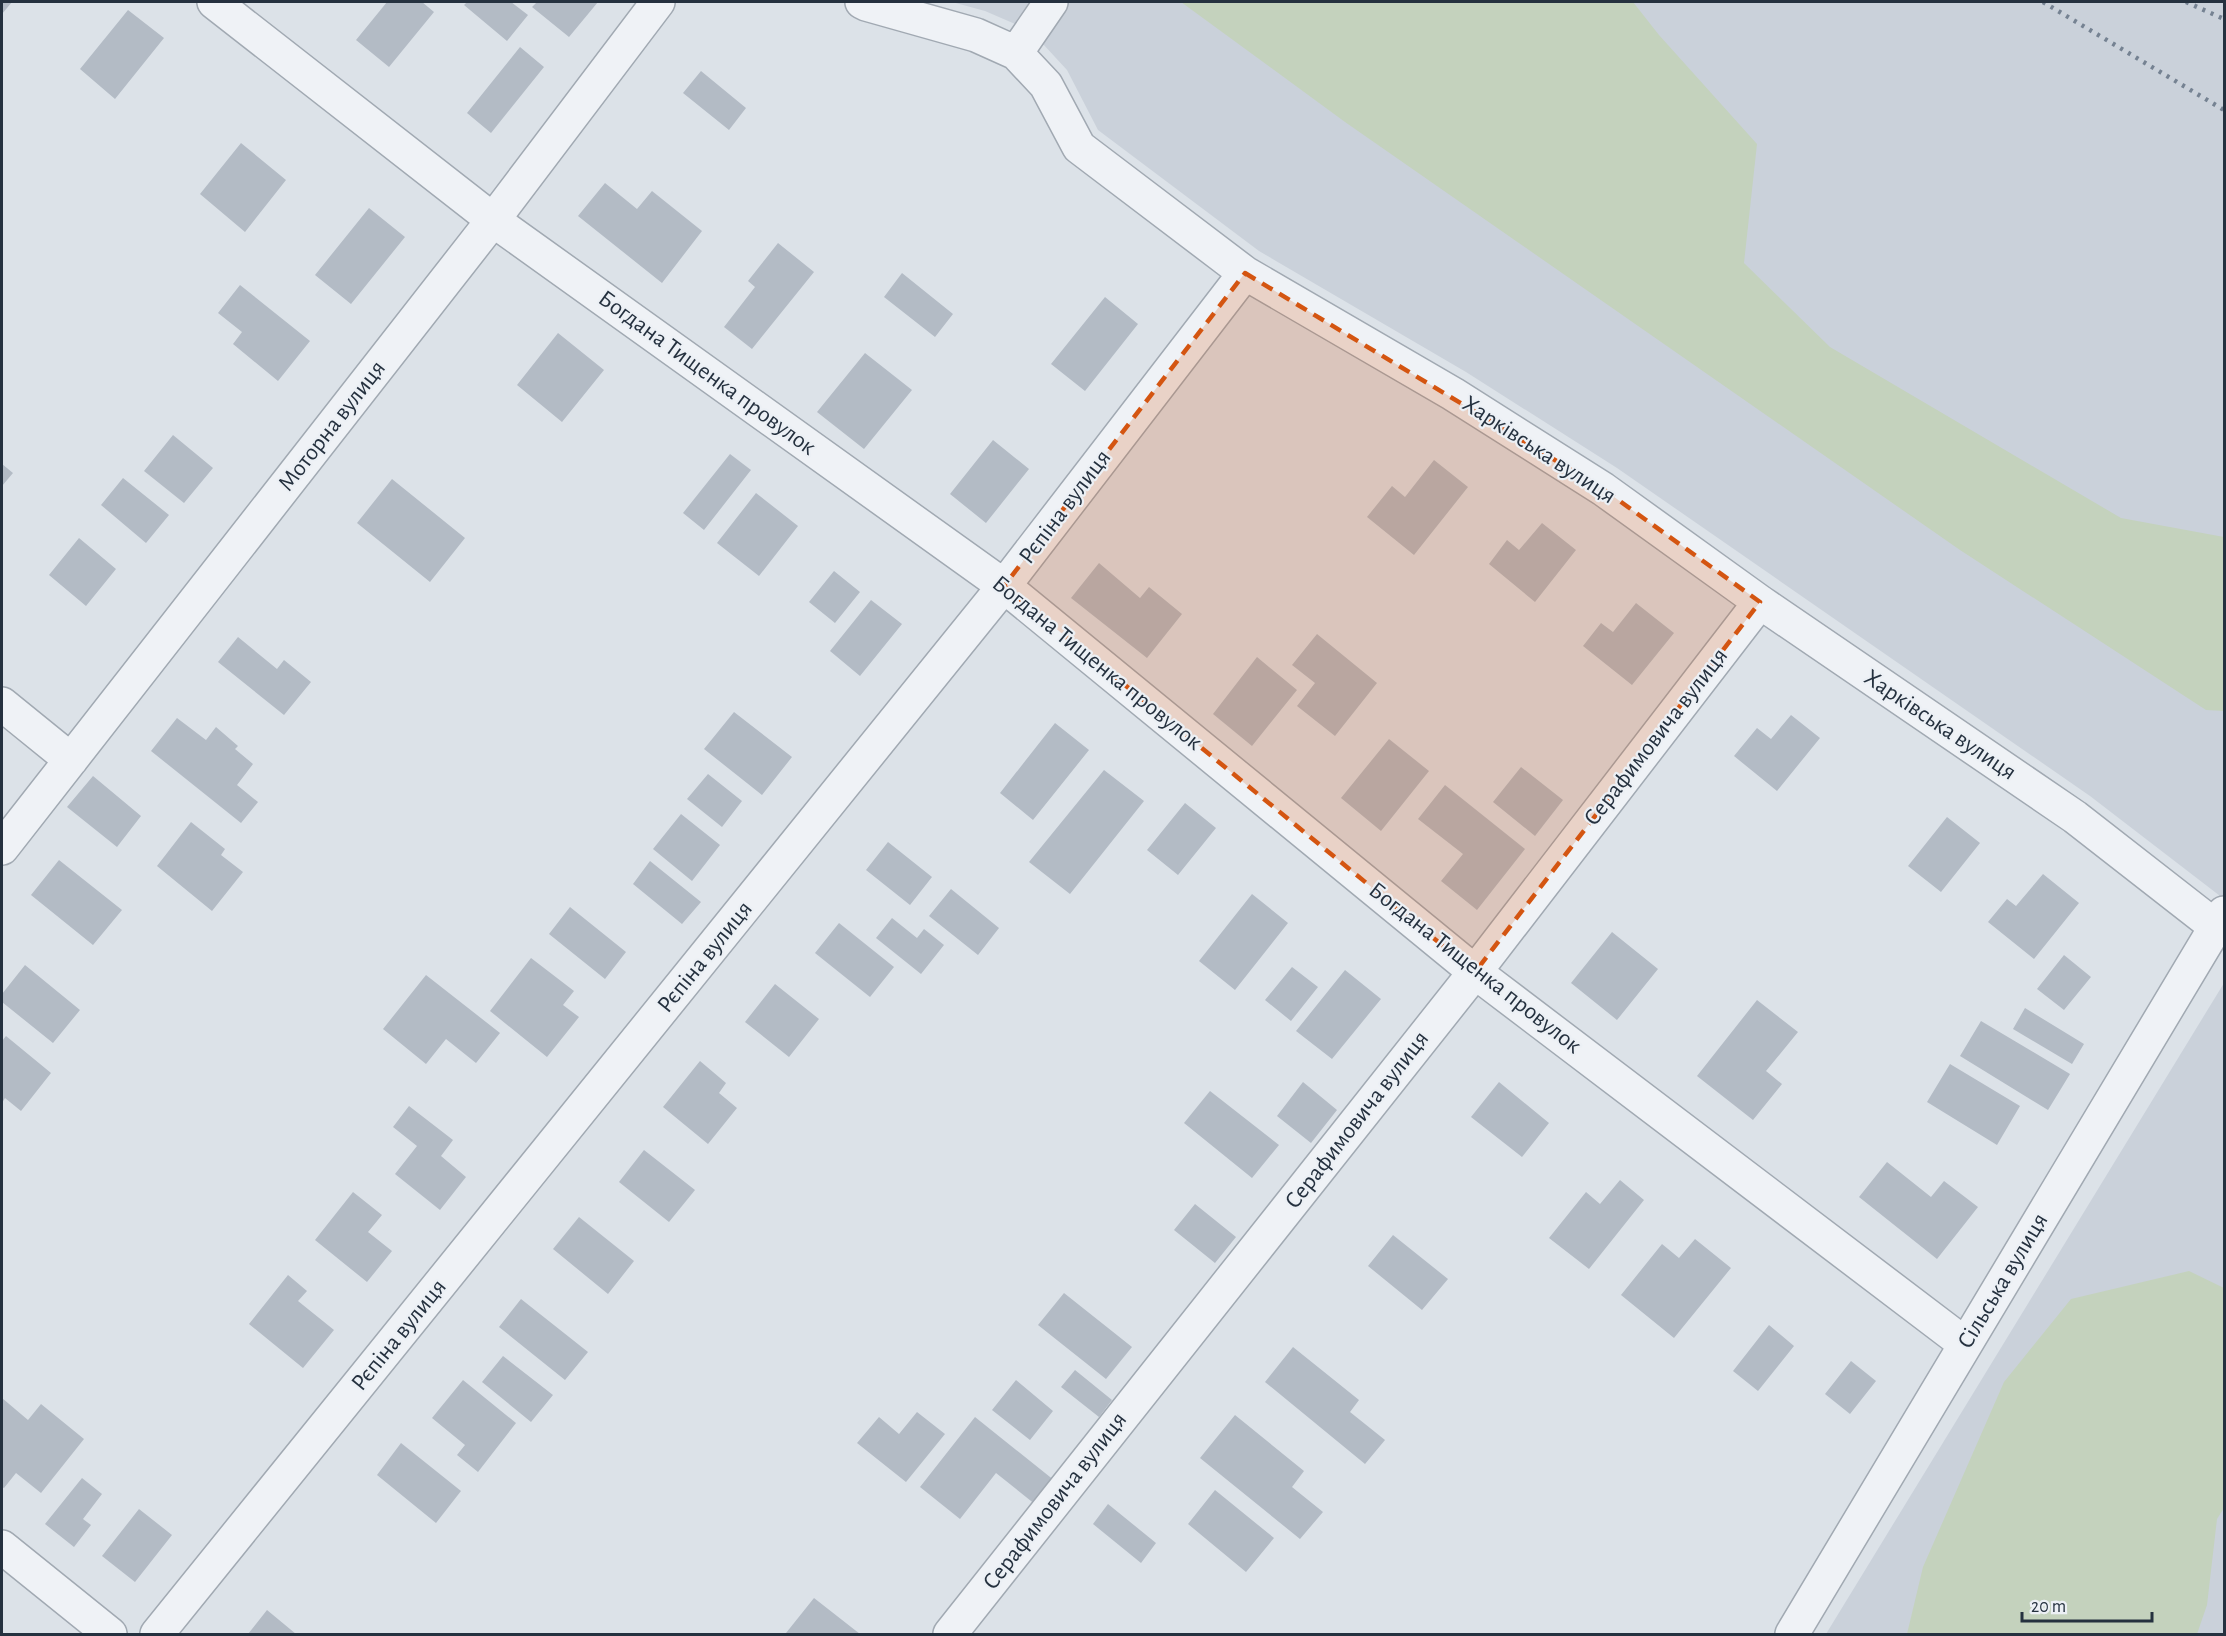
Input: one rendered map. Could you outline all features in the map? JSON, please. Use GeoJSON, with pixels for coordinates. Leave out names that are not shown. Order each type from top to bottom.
{"type":"FeatureCollection","features":[{"type":"Feature","properties":{"kind":"street","name":"Богдана Тищенка провулок"},"geometry":{"type":"LineString","coordinates":[[214,2],[493,220],[1004,586],[1475,972],[1965,1344]]}},
{"type":"Feature","properties":{"kind":"street","name":"Моторна вулиця"},"geometry":{"type":"LineString","coordinates":[[2,848],[493,220],[658,2]]}},
{"type":"Feature","properties":{"kind":"street","name":"Харківська вулиця"},"geometry":{"type":"LineString","coordinates":[[862,2],[976,35],[1016,52],[1046,85],[1079,147],[1245,273],[1453,394],[1603,489],[1760,602],[2075,817],[2222,923]]}},
{"type":"Feature","properties":{"kind":"street"},"geometry":{"type":"LineString","coordinates":[[1016,52],[1051,2]]}},
{"type":"Feature","properties":{"kind":"street","name":"Рєпіна вулиця"},"geometry":{"type":"LineString","coordinates":[[157,1635],[1004,586],[1245,273]]}},
{"type":"Feature","properties":{"kind":"street","name":"Серафимовича вулиця"},"geometry":{"type":"LineString","coordinates":[[950,1635],[1475,972],[1760,602]]}},
{"type":"Feature","properties":{"kind":"street"},"geometry":{"type":"LineString","coordinates":[[2,704],[71,760]]}},
{"type":"Feature","properties":{"kind":"street","name":"Сільська вулиця"},"geometry":{"type":"LineString","coordinates":[[1792,1635],[1965,1344],[2222,923]]}},
{"type":"Feature","properties":{"kind":"street"},"geometry":{"type":"LineString","coordinates":[[2,1547],[110,1635]]}},
{"type":"Feature","properties":{"kind":"highlighted area"},"geometry":{"type":"Polygon","coordinates":[[[1245,273],[1603,489],[1760,602],[1475,972],[1004,586],[1245,273]]]}},
{"type":"Feature","properties":{"kind":"shaded area"},"geometry":{"type":"Polygon","coordinates":[[[952,2],[2224,2],[2224,899],[2090,796],[1617,468],[1466,372],[1259,251],[1098,130],[1067,70],[1031,31],[985,11],[952,2]]]}},
{"type":"Feature","properties":{"kind":"shaded area"},"geometry":{"type":"Polygon","coordinates":[[[2224,983],[2224,1634],[1826,1634],[2224,983]]]}},
{"type":"Feature","properties":{"kind":"green space"},"geometry":{"type":"Polygon","coordinates":[[[1181,2],[1633,2],[1659,35],[1757,144],[1744,263],[1830,347],[2121,518],[2224,537],[2224,711],[2206,710],[1960,550],[1345,122],[1181,2]]]}},
{"type":"Feature","properties":{"kind":"green space"},"geometry":{"type":"Polygon","coordinates":[[[2189,1271],[2224,1288],[2224,1508],[2217,1519],[2207,1605],[2197,1634],[1907,1634],[1923,1567],[2004,1382],[2071,1299],[2189,1271]]]}},
{"type":"Feature","properties":{"kind":"building"},"geometry":{"type":"Polygon","coordinates":[[[2,2],[12,2],[2,14],[2,2]]]}},
{"type":"Feature","properties":{"kind":"building"},"geometry":{"type":"Polygon","coordinates":[[[387,2],[422,2],[434,12],[389,67],[356,40],[387,2]]]}},
{"type":"Feature","properties":{"kind":"building"},"geometry":{"type":"Polygon","coordinates":[[[467,2],[511,2],[528,15],[507,41],[464,5],[467,2]]]}},
{"type":"Feature","properties":{"kind":"building"},"geometry":{"type":"Polygon","coordinates":[[[537,2],[598,2],[569,37],[532,7],[537,2]]]}},
{"type":"Feature","properties":{"kind":"building"},"geometry":{"type":"Polygon","coordinates":[[[128,10],[164,38],[115,99],[80,69],[128,10]]]}},
{"type":"Feature","properties":{"kind":"building"},"geometry":{"type":"Polygon","coordinates":[[[520,47],[544,67],[491,133],[467,113],[520,47]]]}},
{"type":"Feature","properties":{"kind":"building"},"geometry":{"type":"Polygon","coordinates":[[[701,71],[746,108],[729,130],[683,93],[701,71]]]}},
{"type":"Feature","properties":{"kind":"building"},"geometry":{"type":"Polygon","coordinates":[[[241,143],[286,180],[245,232],[200,194],[241,143]]]}},
{"type":"Feature","properties":{"kind":"building"},"geometry":{"type":"Polygon","coordinates":[[[605,183],[637,209],[652,191],[702,231],[662,283],[578,216],[605,183]]]}},
{"type":"Feature","properties":{"kind":"building"},"geometry":{"type":"Polygon","coordinates":[[[369,208],[405,237],[351,304],[315,275],[369,208]]]}},
{"type":"Feature","properties":{"kind":"building"},"geometry":{"type":"Polygon","coordinates":[[[778,243],[814,272],[752,349],[724,327],[755,287],[748,281],[778,243]]]}},
{"type":"Feature","properties":{"kind":"building"},"geometry":{"type":"Polygon","coordinates":[[[902,273],[953,314],[935,337],[884,297],[902,273]]]}},
{"type":"Feature","properties":{"kind":"building"},"geometry":{"type":"Polygon","coordinates":[[[240,285],[310,341],[278,381],[233,344],[242,332],[218,313],[240,285]]]}},
{"type":"Feature","properties":{"kind":"building"},"geometry":{"type":"Polygon","coordinates":[[[1105,297],[1138,324],[1085,391],[1051,364],[1105,297]]]}},
{"type":"Feature","properties":{"kind":"building"},"geometry":{"type":"Polygon","coordinates":[[[558,333],[604,370],[562,422],[517,385],[558,333]]]}},
{"type":"Feature","properties":{"kind":"building"},"geometry":{"type":"Polygon","coordinates":[[[865,353],[912,390],[864,449],[817,412],[865,353]]]}},
{"type":"Feature","properties":{"kind":"building"},"geometry":{"type":"Polygon","coordinates":[[[173,435],[213,468],[184,503],[144,471],[173,435]]]}},
{"type":"Feature","properties":{"kind":"building"},"geometry":{"type":"Polygon","coordinates":[[[993,440],[1029,469],[986,523],[950,494],[993,440]]]}},
{"type":"Feature","properties":{"kind":"building"},"geometry":{"type":"Polygon","coordinates":[[[730,454],[751,470],[704,530],[683,513],[730,454]]]}},
{"type":"Feature","properties":{"kind":"building"},"geometry":{"type":"Polygon","coordinates":[[[1434,460],[1468,487],[1414,555],[1367,517],[1392,486],[1405,497],[1434,460]]]}},
{"type":"Feature","properties":{"kind":"building"},"geometry":{"type":"Polygon","coordinates":[[[2,464],[13,473],[2,486],[2,464]]]}},
{"type":"Feature","properties":{"kind":"building"},"geometry":{"type":"Polygon","coordinates":[[[123,478],[169,515],[146,543],[101,505],[123,478]]]}},
{"type":"Feature","properties":{"kind":"building"},"geometry":{"type":"Polygon","coordinates":[[[392,479],[465,538],[430,582],[357,523],[392,479]]]}},
{"type":"Feature","properties":{"kind":"building"},"geometry":{"type":"Polygon","coordinates":[[[756,493],[798,526],[759,576],[717,543],[756,493]]]}},
{"type":"Feature","properties":{"kind":"building"},"geometry":{"type":"Polygon","coordinates":[[[1542,523],[1576,550],[1535,602],[1489,564],[1507,540],[1519,550],[1542,523]]]}},
{"type":"Feature","properties":{"kind":"building"},"geometry":{"type":"Polygon","coordinates":[[[79,538],[116,569],[86,606],[49,575],[79,538]]]}},
{"type":"Feature","properties":{"kind":"building"},"geometry":{"type":"Polygon","coordinates":[[[1099,563],[1140,598],[1149,587],[1182,614],[1147,658],[1071,598],[1099,563]]]}},
{"type":"Feature","properties":{"kind":"building"},"geometry":{"type":"Polygon","coordinates":[[[834,571],[860,592],[835,623],[809,602],[834,571]]]}},
{"type":"Feature","properties":{"kind":"building"},"geometry":{"type":"Polygon","coordinates":[[[871,600],[902,624],[860,676],[830,651],[871,600]]]}},
{"type":"Feature","properties":{"kind":"building"},"geometry":{"type":"Polygon","coordinates":[[[1636,603],[1674,633],[1632,685],[1583,646],[1601,623],[1613,632],[1636,603]]]}},
{"type":"Feature","properties":{"kind":"building"},"geometry":{"type":"Polygon","coordinates":[[[1317,634],[1377,683],[1335,736],[1297,706],[1315,683],[1292,665],[1317,634]]]}},
{"type":"Feature","properties":{"kind":"building"},"geometry":{"type":"Polygon","coordinates":[[[238,637],[277,669],[284,660],[311,682],[284,715],[218,662],[238,637]]]}},
{"type":"Feature","properties":{"kind":"building"},"geometry":{"type":"Polygon","coordinates":[[[1257,657],[1297,690],[1252,746],[1213,714],[1257,657]]]}},
{"type":"Feature","properties":{"kind":"building"},"geometry":{"type":"Polygon","coordinates":[[[734,712],[792,757],[762,795],[704,749],[734,712]]]}},
{"type":"Feature","properties":{"kind":"building"},"geometry":{"type":"Polygon","coordinates":[[[1791,715],[1820,738],[1777,791],[1734,756],[1757,728],[1771,739],[1791,715]]]}},
{"type":"Feature","properties":{"kind":"building"},"geometry":{"type":"Polygon","coordinates":[[[177,718],[206,740],[216,727],[238,746],[235,749],[253,764],[237,785],[258,802],[241,823],[151,751],[177,718]]]}},
{"type":"Feature","properties":{"kind":"building"},"geometry":{"type":"Polygon","coordinates":[[[1055,723],[1089,750],[1033,820],[1000,793],[1055,723]]]}},
{"type":"Feature","properties":{"kind":"building"},"geometry":{"type":"Polygon","coordinates":[[[1389,739],[1429,771],[1381,831],[1341,798],[1389,739]]]}},
{"type":"Feature","properties":{"kind":"building"},"geometry":{"type":"Polygon","coordinates":[[[1521,767],[1563,800],[1535,836],[1493,802],[1521,767]]]}},
{"type":"Feature","properties":{"kind":"building"},"geometry":{"type":"Polygon","coordinates":[[[1104,770],[1144,801],[1070,894],[1029,862],[1104,770]]]}},
{"type":"Feature","properties":{"kind":"building"},"geometry":{"type":"Polygon","coordinates":[[[708,774],[742,801],[722,827],[687,799],[708,774]]]}},
{"type":"Feature","properties":{"kind":"building"},"geometry":{"type":"Polygon","coordinates":[[[93,776],[141,816],[117,847],[67,807],[93,776]]]}},
{"type":"Feature","properties":{"kind":"building"},"geometry":{"type":"Polygon","coordinates":[[[1445,785],[1525,849],[1477,910],[1441,881],[1463,854],[1418,819],[1445,785]]]}},
{"type":"Feature","properties":{"kind":"building"},"geometry":{"type":"Polygon","coordinates":[[[1185,803],[1216,828],[1178,875],[1147,850],[1185,803]]]}},
{"type":"Feature","properties":{"kind":"building"},"geometry":{"type":"Polygon","coordinates":[[[681,814],[720,845],[692,881],[653,849],[681,814]]]}},
{"type":"Feature","properties":{"kind":"building"},"geometry":{"type":"Polygon","coordinates":[[[1947,817],[1980,843],[1941,892],[1908,866],[1947,817]]]}},
{"type":"Feature","properties":{"kind":"building"},"geometry":{"type":"Polygon","coordinates":[[[191,822],[225,849],[221,855],[243,872],[212,911],[157,866],[191,822]]]}},
{"type":"Feature","properties":{"kind":"building"},"geometry":{"type":"Polygon","coordinates":[[[888,842],[932,877],[910,905],[866,870],[888,842]]]}},
{"type":"Feature","properties":{"kind":"building"},"geometry":{"type":"Polygon","coordinates":[[[59,860],[122,910],[93,945],[31,895],[59,860]]]}},
{"type":"Feature","properties":{"kind":"building"},"geometry":{"type":"Polygon","coordinates":[[[650,861],[701,902],[682,924],[633,884],[650,861]]]}},
{"type":"Feature","properties":{"kind":"building"},"geometry":{"type":"Polygon","coordinates":[[[2043,874],[2079,903],[2034,959],[1988,922],[2007,899],[2016,906],[2043,874]]]}},
{"type":"Feature","properties":{"kind":"building"},"geometry":{"type":"Polygon","coordinates":[[[951,889],[999,928],[978,955],[929,916],[951,889]]]}},
{"type":"Feature","properties":{"kind":"building"},"geometry":{"type":"Polygon","coordinates":[[[1252,894],[1288,923],[1235,990],[1199,961],[1252,894]]]}},
{"type":"Feature","properties":{"kind":"building"},"geometry":{"type":"Polygon","coordinates":[[[570,907],[626,952],[605,979],[549,934],[570,907]]]}},
{"type":"Feature","properties":{"kind":"building"},"geometry":{"type":"Polygon","coordinates":[[[892,918],[917,938],[924,929],[944,945],[921,974],[876,938],[892,918]]]}},
{"type":"Feature","properties":{"kind":"building"},"geometry":{"type":"Polygon","coordinates":[[[839,923],[894,967],[870,997],[815,953],[839,923]]]}},
{"type":"Feature","properties":{"kind":"building"},"geometry":{"type":"Polygon","coordinates":[[[1612,932],[1658,969],[1617,1020],[1571,983],[1612,932]]]}},
{"type":"Feature","properties":{"kind":"building"},"geometry":{"type":"Polygon","coordinates":[[[2064,955],[2091,977],[2064,1010],[2037,989],[2064,955]]]}},
{"type":"Feature","properties":{"kind":"building"},"geometry":{"type":"Polygon","coordinates":[[[531,958],[574,991],[563,1005],[579,1017],[547,1057],[490,1011],[531,958]]]}},
{"type":"Feature","properties":{"kind":"building"},"geometry":{"type":"Polygon","coordinates":[[[25,965],[80,1010],[53,1043],[2,1002],[2,994],[25,965]]]}},
{"type":"Feature","properties":{"kind":"building"},"geometry":{"type":"Polygon","coordinates":[[[1292,967],[1318,987],[1291,1021],[1265,1000],[1292,967]]]}},
{"type":"Feature","properties":{"kind":"building"},"geometry":{"type":"Polygon","coordinates":[[[1345,970],[1381,999],[1332,1059],[1296,1031],[1345,970]]]}},
{"type":"Feature","properties":{"kind":"building"},"geometry":{"type":"Polygon","coordinates":[[[426,975],[500,1033],[476,1063],[446,1039],[426,1064],[383,1029],[426,975]]]}},
{"type":"Feature","properties":{"kind":"building"},"geometry":{"type":"Polygon","coordinates":[[[775,984],[819,1019],[789,1057],[745,1022],[775,984]]]}},
{"type":"Feature","properties":{"kind":"building"},"geometry":{"type":"Polygon","coordinates":[[[1757,1000],[1798,1032],[1766,1071],[1782,1084],[1753,1120],[1697,1076],[1757,1000]]]}},
{"type":"Feature","properties":{"kind":"building"},"geometry":{"type":"Polygon","coordinates":[[[2025,1008],[2084,1044],[2072,1064],[2013,1029],[2025,1008]]]}},
{"type":"Feature","properties":{"kind":"building"},"geometry":{"type":"Polygon","coordinates":[[[1981,1021],[2070,1074],[2048,1110],[1960,1056],[1981,1021]]]}},
{"type":"Feature","properties":{"kind":"building"},"geometry":{"type":"Polygon","coordinates":[[[6,1036],[51,1073],[21,1111],[5,1098],[2,1103],[2,1041],[6,1036]]]}},
{"type":"Feature","properties":{"kind":"building"},"geometry":{"type":"Polygon","coordinates":[[[700,1061],[726,1083],[719,1093],[737,1108],[708,1144],[663,1107],[700,1061]]]}},
{"type":"Feature","properties":{"kind":"building"},"geometry":{"type":"Polygon","coordinates":[[[1950,1064],[2020,1106],[1997,1145],[1927,1102],[1950,1064]]]}},
{"type":"Feature","properties":{"kind":"building"},"geometry":{"type":"Polygon","coordinates":[[[1303,1082],[1337,1110],[1311,1143],[1277,1116],[1303,1082]]]}},
{"type":"Feature","properties":{"kind":"building"},"geometry":{"type":"Polygon","coordinates":[[[1499,1082],[1549,1123],[1522,1157],[1471,1117],[1499,1082]]]}},
{"type":"Feature","properties":{"kind":"building"},"geometry":{"type":"Polygon","coordinates":[[[1210,1091],[1279,1145],[1252,1178],[1184,1123],[1210,1091]]]}},
{"type":"Feature","properties":{"kind":"building"},"geometry":{"type":"Polygon","coordinates":[[[409,1106],[453,1140],[441,1156],[466,1177],[440,1210],[395,1174],[417,1146],[393,1127],[409,1106]]]}},
{"type":"Feature","properties":{"kind":"building"},"geometry":{"type":"Polygon","coordinates":[[[644,1150],[695,1190],[669,1222],[619,1182],[644,1150]]]}},
{"type":"Feature","properties":{"kind":"building"},"geometry":{"type":"Polygon","coordinates":[[[1887,1162],[1931,1197],[1944,1181],[1978,1207],[1937,1259],[1859,1197],[1887,1162]]]}},
{"type":"Feature","properties":{"kind":"building"},"geometry":{"type":"Polygon","coordinates":[[[1620,1180],[1644,1200],[1589,1269],[1549,1238],[1586,1192],[1600,1204],[1620,1180]]]}},
{"type":"Feature","properties":{"kind":"building"},"geometry":{"type":"Polygon","coordinates":[[[353,1192],[382,1215],[368,1232],[392,1251],[367,1282],[315,1240],[353,1192]]]}},
{"type":"Feature","properties":{"kind":"building"},"geometry":{"type":"Polygon","coordinates":[[[1195,1204],[1236,1237],[1215,1263],[1174,1230],[1195,1204]]]}},
{"type":"Feature","properties":{"kind":"building"},"geometry":{"type":"Polygon","coordinates":[[[579,1217],[634,1261],[608,1294],[553,1249],[579,1217]]]}},
{"type":"Feature","properties":{"kind":"building"},"geometry":{"type":"Polygon","coordinates":[[[1393,1235],[1448,1279],[1422,1310],[1368,1266],[1393,1235]]]}},
{"type":"Feature","properties":{"kind":"building"},"geometry":{"type":"Polygon","coordinates":[[[1695,1239],[1731,1268],[1674,1338],[1621,1295],[1662,1244],[1679,1258],[1695,1239]]]}},
{"type":"Feature","properties":{"kind":"building"},"geometry":{"type":"Polygon","coordinates":[[[288,1275],[307,1291],[298,1301],[334,1330],[303,1368],[249,1324],[288,1275]]]}},
{"type":"Feature","properties":{"kind":"building"},"geometry":{"type":"Polygon","coordinates":[[[1064,1293],[1132,1347],[1106,1379],[1038,1325],[1064,1293]]]}},
{"type":"Feature","properties":{"kind":"building"},"geometry":{"type":"Polygon","coordinates":[[[521,1299],[588,1352],[565,1380],[499,1327],[521,1299]]]}},
{"type":"Feature","properties":{"kind":"building"},"geometry":{"type":"Polygon","coordinates":[[[1769,1325],[1794,1346],[1758,1391],[1733,1371],[1769,1325]]]}},
{"type":"Feature","properties":{"kind":"building"},"geometry":{"type":"Polygon","coordinates":[[[1293,1347],[1359,1400],[1350,1412],[1385,1440],[1365,1464],[1265,1382],[1293,1347]]]}},
{"type":"Feature","properties":{"kind":"building"},"geometry":{"type":"Polygon","coordinates":[[[503,1356],[553,1395],[531,1422],[482,1382],[503,1356]]]}},
{"type":"Feature","properties":{"kind":"building"},"geometry":{"type":"Polygon","coordinates":[[[1851,1361],[1876,1381],[1850,1414],[1825,1394],[1851,1361]]]}},
{"type":"Feature","properties":{"kind":"building"},"geometry":{"type":"Polygon","coordinates":[[[1075,1370],[1112,1400],[1099,1417],[1061,1387],[1075,1370]]]}},
{"type":"Feature","properties":{"kind":"building"},"geometry":{"type":"Polygon","coordinates":[[[463,1380],[516,1423],[478,1472],[457,1455],[465,1445],[432,1418],[463,1380]]]}},
{"type":"Feature","properties":{"kind":"building"},"geometry":{"type":"Polygon","coordinates":[[[1016,1380],[1053,1411],[1030,1440],[992,1410],[1016,1380]]]}},
{"type":"Feature","properties":{"kind":"building"},"geometry":{"type":"Polygon","coordinates":[[[2,1398],[28,1420],[41,1404],[84,1439],[41,1493],[16,1473],[4,1488],[2,1487],[2,1398]]]}},
{"type":"Feature","properties":{"kind":"building"},"geometry":{"type":"Polygon","coordinates":[[[917,1412],[945,1434],[906,1482],[857,1443],[879,1417],[899,1434],[917,1412]]]}},
{"type":"Feature","properties":{"kind":"building"},"geometry":{"type":"Polygon","coordinates":[[[1235,1415],[1304,1471],[1292,1487],[1323,1512],[1300,1539],[1200,1458],[1235,1415]]]}},
{"type":"Feature","properties":{"kind":"building"},"geometry":{"type":"Polygon","coordinates":[[[975,1417],[1055,1481],[1036,1505],[996,1473],[960,1519],[920,1487],[975,1417]]]}},
{"type":"Feature","properties":{"kind":"building"},"geometry":{"type":"Polygon","coordinates":[[[401,1443],[461,1491],[436,1523],[377,1475],[401,1443]]]}},
{"type":"Feature","properties":{"kind":"building"},"geometry":{"type":"Polygon","coordinates":[[[82,1478],[102,1494],[83,1519],[91,1525],[74,1547],[45,1524],[82,1478]]]}},
{"type":"Feature","properties":{"kind":"building"},"geometry":{"type":"Polygon","coordinates":[[[1215,1490],[1274,1538],[1246,1572],[1188,1524],[1215,1490]]]}},
{"type":"Feature","properties":{"kind":"building"},"geometry":{"type":"Polygon","coordinates":[[[1108,1504],[1156,1543],[1141,1563],[1093,1524],[1108,1504]]]}},
{"type":"Feature","properties":{"kind":"building"},"geometry":{"type":"Polygon","coordinates":[[[139,1509],[172,1535],[135,1582],[102,1556],[139,1509]]]}},
{"type":"Feature","properties":{"kind":"building"},"geometry":{"type":"Polygon","coordinates":[[[814,1598],[860,1634],[786,1633],[814,1598]]]}},
{"type":"Feature","properties":{"kind":"building"},"geometry":{"type":"Polygon","coordinates":[[[267,1610],[296,1634],[248,1634],[267,1610]]]}},
{"type":"Feature","properties":{"kind":"railway"},"geometry":{"type":"LineString","coordinates":[[2043,2],[2224,110]]}},
{"type":"Feature","properties":{"kind":"railway"},"geometry":{"type":"LineString","coordinates":[[2186,2],[2224,19]]}}]}
